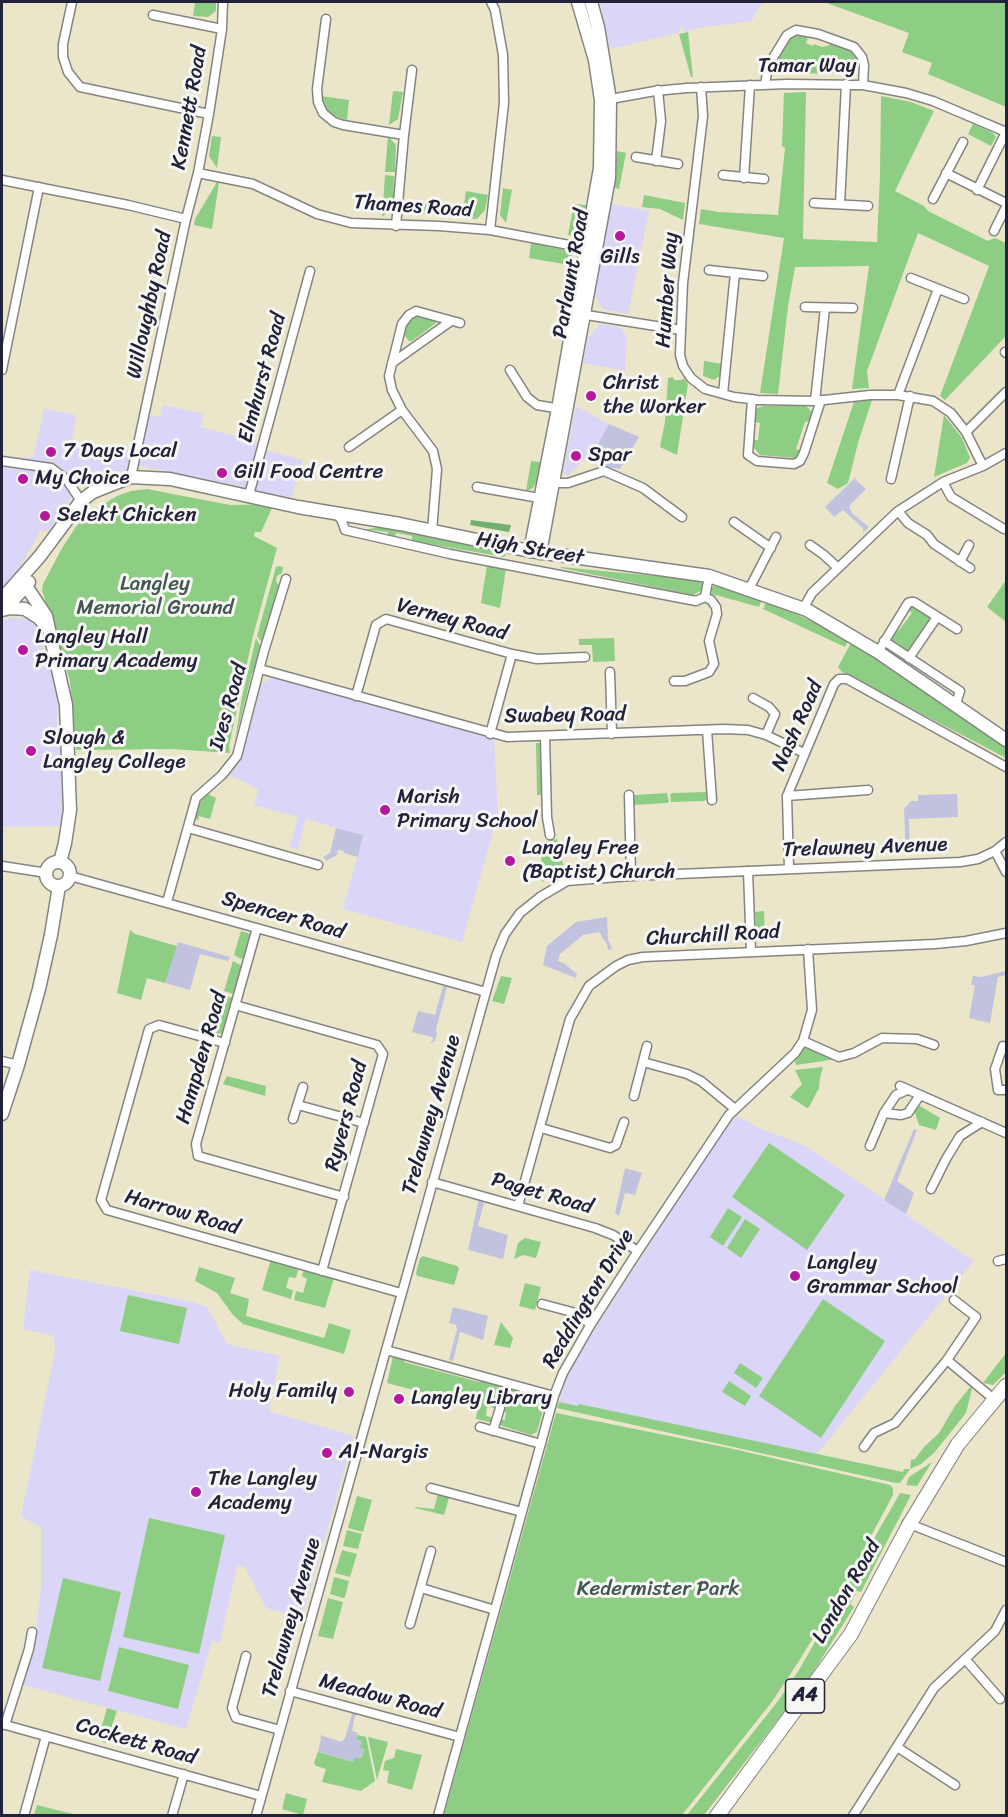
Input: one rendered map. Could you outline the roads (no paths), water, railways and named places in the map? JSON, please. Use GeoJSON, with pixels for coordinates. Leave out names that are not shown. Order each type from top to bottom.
{"type":"FeatureCollection","features":[{"type":"Feature","properties":{"kind":"main road"},"geometry":{"type":"LineString","coordinates":[[996,1401],[1006,1386]]}},
{"type":"Feature","properties":{"kind":"main road","name":"London Road"},"geometry":{"type":"LineString","coordinates":[[717,1815],[850,1634],[885,1571],[886,1552],[907,1523],[926,1480],[996,1401]]}},
{"type":"Feature","properties":{"kind":"street"},"geometry":{"type":"LineString","coordinates":[[72,2],[63,44],[63,57],[68,72],[80,87],[209,114]]}},
{"type":"Feature","properties":{"kind":"street","name":"Kennett Road"},"geometry":{"type":"LineString","coordinates":[[186,219],[198,173],[209,114],[222,29],[223,2]]}},
{"type":"Feature","properties":{"kind":"street"},"geometry":{"type":"LineString","coordinates":[[490,231],[504,103],[503,55],[495,10],[491,2]]}},
{"type":"Feature","properties":{"kind":"street","name":"Parlaunt Road"},"geometry":{"type":"LineString","coordinates":[[578,2],[606,100]]}},
{"type":"Feature","properties":{"kind":"street","name":"Parlaunt Road"},"geometry":{"type":"LineString","coordinates":[[535,552],[592,249],[606,100],[598,27],[591,2]]}},
{"type":"Feature","properties":{"kind":"street"},"geometry":{"type":"LineString","coordinates":[[153,15],[222,29]]}},
{"type":"Feature","properties":{"kind":"street"},"geometry":{"type":"LineString","coordinates":[[326,19],[317,89],[318,102],[324,113],[334,122],[343,125],[404,135]]}},
{"type":"Feature","properties":{"kind":"street"},"geometry":{"type":"LineString","coordinates":[[765,85],[768,66],[787,35],[796,30],[818,34],[854,46],[862,57],[863,85]]}},
{"type":"Feature","properties":{"kind":"street"},"geometry":{"type":"LineString","coordinates":[[396,226],[412,70]]}},
{"type":"Feature","properties":{"kind":"street"},"geometry":{"type":"LineString","coordinates":[[840,204],[846,84]]}},
{"type":"Feature","properties":{"kind":"street"},"geometry":{"type":"LineString","coordinates":[[744,178],[750,85]]}},
{"type":"Feature","properties":{"kind":"street","name":"Tamar Way"},"geometry":{"type":"LineString","coordinates":[[606,100],[658,90],[701,87],[863,85],[906,93],[1006,132]]}},
{"type":"Feature","properties":{"kind":"street","name":"Humber Way"},"geometry":{"type":"LineString","coordinates":[[701,87],[703,116],[683,283],[680,355],[683,366],[705,389],[752,399],[781,402],[818,401],[870,395],[898,395],[933,401],[951,413],[966,432],[983,466]]}},
{"type":"Feature","properties":{"kind":"street"},"geometry":{"type":"LineString","coordinates":[[656,161],[661,121],[658,90]]}},
{"type":"Feature","properties":{"kind":"street"},"geometry":{"type":"LineString","coordinates":[[976,190],[1006,132]]}},
{"type":"Feature","properties":{"kind":"street"},"geometry":{"type":"LineString","coordinates":[[933,199],[963,142]]}},
{"type":"Feature","properties":{"kind":"street"},"geometry":{"type":"LineString","coordinates":[[636,156],[678,164]]}},
{"type":"Feature","properties":{"kind":"street","name":"Thames Road"},"geometry":{"type":"LineString","coordinates":[[198,173],[253,184],[317,214],[351,223],[439,226],[490,231],[592,249]]}},
{"type":"Feature","properties":{"kind":"street"},"geometry":{"type":"LineString","coordinates":[[946,173],[1006,205],[994,231]]}},
{"type":"Feature","properties":{"kind":"street"},"geometry":{"type":"LineString","coordinates":[[723,175],[764,179]]}},
{"type":"Feature","properties":{"kind":"street","name":"Willoughby Road"},"geometry":{"type":"LineString","coordinates":[[2,180],[186,219],[131,477]]}},
{"type":"Feature","properties":{"kind":"street"},"geometry":{"type":"LineString","coordinates":[[2,370],[39,187]]}},
{"type":"Feature","properties":{"kind":"street"},"geometry":{"type":"LineString","coordinates":[[814,202],[868,206]]}},
{"type":"Feature","properties":{"kind":"street"},"geometry":{"type":"LineString","coordinates":[[709,270],[763,276]]}},
{"type":"Feature","properties":{"kind":"street","name":"Elmhurst Road"},"geometry":{"type":"LineString","coordinates":[[249,495],[310,271]]}},
{"type":"Feature","properties":{"kind":"street"},"geometry":{"type":"LineString","coordinates":[[723,394],[735,273]]}},
{"type":"Feature","properties":{"kind":"street"},"geometry":{"type":"LineString","coordinates":[[911,278],[964,299]]}},
{"type":"Feature","properties":{"kind":"street"},"geometry":{"type":"LineString","coordinates":[[898,395],[938,289]]}},
{"type":"Feature","properties":{"kind":"street"},"geometry":{"type":"LineString","coordinates":[[805,308],[853,308]]}},
{"type":"Feature","properties":{"kind":"street"},"geometry":{"type":"LineString","coordinates":[[752,399],[748,455],[757,461],[794,464],[800,460],[818,401],[825,308]]}},
{"type":"Feature","properties":{"kind":"street"},"geometry":{"type":"LineString","coordinates":[[432,531],[437,469],[433,452],[402,410],[392,390],[389,376],[402,324],[409,315],[417,312],[460,323]]}},
{"type":"Feature","properties":{"kind":"street"},"geometry":{"type":"LineString","coordinates":[[579,314],[681,330]]}},
{"type":"Feature","properties":{"kind":"street"},"geometry":{"type":"LineString","coordinates":[[392,363],[451,321]]}},
{"type":"Feature","properties":{"kind":"street"},"geometry":{"type":"LineString","coordinates":[[510,370],[527,397],[537,405],[563,409]]}},
{"type":"Feature","properties":{"kind":"street"},"geometry":{"type":"LineString","coordinates":[[966,432],[1006,392]]}},
{"type":"Feature","properties":{"kind":"street"},"geometry":{"type":"LineString","coordinates":[[891,478],[910,396]]}},
{"type":"Feature","properties":{"kind":"street"},"geometry":{"type":"LineString","coordinates":[[350,447],[402,410]]}},
{"type":"Feature","properties":{"kind":"street"},"geometry":{"type":"LineString","coordinates":[[803,609],[812,593],[898,511],[943,482],[983,466],[1006,453]]}},
{"type":"Feature","properties":{"kind":"street"},"geometry":{"type":"LineString","coordinates":[[2,461],[51,468],[67,480],[81,501]]}},
{"type":"Feature","properties":{"kind":"street"},"geometry":{"type":"LineString","coordinates":[[549,483],[568,483],[604,471],[643,488],[682,517]]}},
{"type":"Feature","properties":{"kind":"street","name":"High Street"},"geometry":{"type":"LineString","coordinates":[[3,606],[51,552],[68,516],[81,501],[93,492],[131,477],[170,479],[339,517],[376,520],[535,552],[710,576],[803,609],[878,652],[1006,740]]}},
{"type":"Feature","properties":{"kind":"street"},"geometry":{"type":"LineString","coordinates":[[943,482],[951,497],[1004,529]]}},
{"type":"Feature","properties":{"kind":"street"},"geometry":{"type":"LineString","coordinates":[[477,487],[546,499]]}},
{"type":"Feature","properties":{"kind":"street"},"geometry":{"type":"LineString","coordinates":[[898,511],[908,523],[927,535],[934,544],[970,568]]}},
{"type":"Feature","properties":{"kind":"street","name":"High Street"},"geometry":{"type":"LineString","coordinates":[[339,517],[345,530],[450,554],[687,599],[696,600],[705,597]]}},
{"type":"Feature","properties":{"kind":"street"},"geometry":{"type":"LineString","coordinates":[[734,522],[771,548]]}},
{"type":"Feature","properties":{"kind":"street"},"geometry":{"type":"LineString","coordinates":[[749,589],[776,537]]}},
{"type":"Feature","properties":{"kind":"street"},"geometry":{"type":"LineString","coordinates":[[810,545],[838,568]]}},
{"type":"Feature","properties":{"kind":"street"},"geometry":{"type":"LineString","coordinates":[[960,562],[969,545]]}},
{"type":"Feature","properties":{"kind":"street"},"geometry":{"type":"LineString","coordinates":[[674,681],[685,681],[709,672],[714,664],[709,641],[717,614],[716,607],[711,600],[705,597],[710,576]]}},
{"type":"Feature","properties":{"kind":"street","name":"Ives Road"},"geometry":{"type":"LineString","coordinates":[[167,902],[196,798],[222,775],[237,756],[285,579]]}},
{"type":"Feature","properties":{"kind":"street"},"geometry":{"type":"LineString","coordinates":[[20,588],[48,627],[66,705],[70,810],[60,862]]}},
{"type":"Feature","properties":{"kind":"street"},"geometry":{"type":"LineString","coordinates":[[878,652],[908,603],[914,602],[957,629]]}},
{"type":"Feature","properties":{"kind":"street"},"geometry":{"type":"LineString","coordinates":[[3,606],[25,609],[48,627]]}},
{"type":"Feature","properties":{"kind":"street"},"geometry":{"type":"LineString","coordinates":[[909,658],[936,617]]}},
{"type":"Feature","properties":{"kind":"street","name":"Verney Road"},"geometry":{"type":"LineString","coordinates":[[356,696],[376,625],[386,619],[512,654],[490,734]]}},
{"type":"Feature","properties":{"kind":"street"},"geometry":{"type":"LineString","coordinates":[[884,641],[960,691],[956,704]]}},
{"type":"Feature","properties":{"kind":"street"},"geometry":{"type":"LineString","coordinates":[[512,654],[537,659],[585,657]]}},
{"type":"Feature","properties":{"kind":"street","name":"Swabey Road"},"geometry":{"type":"LineString","coordinates":[[260,669],[507,737],[748,730],[765,735],[804,753]]}},
{"type":"Feature","properties":{"kind":"street"},"geometry":{"type":"LineString","coordinates":[[610,672],[612,734]]}},
{"type":"Feature","properties":{"kind":"street","name":"Nash Road"},"geometry":{"type":"LineString","coordinates":[[789,869],[787,796],[834,684],[839,679],[847,679],[1006,767]]}},
{"type":"Feature","properties":{"kind":"street"},"geometry":{"type":"LineString","coordinates":[[753,698],[770,707],[775,714],[765,735]]}},
{"type":"Feature","properties":{"kind":"street"},"geometry":{"type":"LineString","coordinates":[[707,730],[712,800]]}},
{"type":"Feature","properties":{"kind":"street"},"geometry":{"type":"LineString","coordinates":[[545,736],[547,817],[550,835]]}},
{"type":"Feature","properties":{"kind":"street"},"geometry":{"type":"LineString","coordinates":[[787,796],[868,790]]}},
{"type":"Feature","properties":{"kind":"street"},"geometry":{"type":"LineString","coordinates":[[629,795],[631,876]]}},
{"type":"Feature","properties":{"kind":"street"},"geometry":{"type":"LineString","coordinates":[[188,828],[318,865]]}},
{"type":"Feature","properties":{"kind":"street","name":"Trelawney Avenue"},"geometry":{"type":"LineString","coordinates":[[256,1815],[496,956],[505,934],[520,913],[540,897],[567,881],[631,876],[960,862],[978,859],[995,851],[1006,842]]}},
{"type":"Feature","properties":{"kind":"street"},"geometry":{"type":"LineString","coordinates":[[995,851],[1006,872]]}},
{"type":"Feature","properties":{"kind":"street"},"geometry":{"type":"LineString","coordinates":[[60,862],[68,867],[70,876],[66,883],[59,886],[49,881],[47,873],[52,864],[60,862]]}},
{"type":"Feature","properties":{"kind":"street"},"geometry":{"type":"LineString","coordinates":[[2,866],[47,873]]}},
{"type":"Feature","properties":{"kind":"street"},"geometry":{"type":"LineString","coordinates":[[748,871],[751,951]]}},
{"type":"Feature","properties":{"kind":"street","name":"Spencer Road"},"geometry":{"type":"LineString","coordinates":[[70,876],[486,992]]}},
{"type":"Feature","properties":{"kind":"street"},"geometry":{"type":"LineString","coordinates":[[2,1113],[39,989],[59,886]]}},
{"type":"Feature","properties":{"kind":"street","name":"Hampden Road"},"geometry":{"type":"LineString","coordinates":[[257,928],[196,1144],[198,1156],[344,1197]]}},
{"type":"Feature","properties":{"kind":"street","name":"Churchill Road"},"geometry":{"type":"LineString","coordinates":[[518,1206],[570,1019],[589,986],[616,966],[628,960],[643,957],[945,943],[1006,933]]}},
{"type":"Feature","properties":{"kind":"street","name":"Reddington Drive"},"geometry":{"type":"LineString","coordinates":[[438,1815],[554,1396],[563,1373],[591,1324],[638,1251],[735,1109],[795,1053],[802,1041],[812,1010],[808,949]]}},
{"type":"Feature","properties":{"kind":"street","name":"Ryvers Road"},"geometry":{"type":"LineString","coordinates":[[236,1005],[377,1045],[383,1054],[322,1271]]}},
{"type":"Feature","properties":{"kind":"street","name":"Harrow Road"},"geometry":{"type":"LineString","coordinates":[[225,1043],[159,1025],[149,1029],[101,1200],[107,1210],[401,1293]]}},
{"type":"Feature","properties":{"kind":"street"},"geometry":{"type":"LineString","coordinates":[[802,1041],[838,1056],[854,1053],[882,1038],[917,1039],[933,1045]]}},
{"type":"Feature","properties":{"kind":"street"},"geometry":{"type":"LineString","coordinates":[[634,1096],[647,1046]]}},
{"type":"Feature","properties":{"kind":"street"},"geometry":{"type":"LineString","coordinates":[[1003,1046],[996,1070],[998,1090],[1006,1090]]}},
{"type":"Feature","properties":{"kind":"street"},"geometry":{"type":"LineString","coordinates":[[2,1060],[18,1065]]}},
{"type":"Feature","properties":{"kind":"street"},"geometry":{"type":"LineString","coordinates":[[643,1062],[687,1074],[701,1081],[735,1109]]}},
{"type":"Feature","properties":{"kind":"street"},"geometry":{"type":"LineString","coordinates":[[293,1119],[303,1087]]}},
{"type":"Feature","properties":{"kind":"street"},"geometry":{"type":"LineString","coordinates":[[870,1146],[884,1113],[896,1095],[904,1088],[1006,1132]]}},
{"type":"Feature","properties":{"kind":"street"},"geometry":{"type":"LineString","coordinates":[[884,1113],[901,1115],[908,1113],[920,1095]]}},
{"type":"Feature","properties":{"kind":"street"},"geometry":{"type":"LineString","coordinates":[[298,1105],[364,1123]]}},
{"type":"Feature","properties":{"kind":"street"},"geometry":{"type":"LineString","coordinates":[[541,1128],[610,1148],[616,1145],[624,1122]]}},
{"type":"Feature","properties":{"kind":"street"},"geometry":{"type":"LineString","coordinates":[[931,1190],[960,1136],[982,1122]]}},
{"type":"Feature","properties":{"kind":"street","name":"Paget Road"},"geometry":{"type":"LineString","coordinates":[[432,1182],[613,1235],[638,1251]]}},
{"type":"Feature","properties":{"kind":"street"},"geometry":{"type":"LineString","coordinates":[[864,1447],[874,1433],[894,1423],[947,1360],[976,1317],[954,1300]]}},
{"type":"Feature","properties":{"kind":"street"},"geometry":{"type":"LineString","coordinates":[[542,1304],[572,1312],[591,1324]]}},
{"type":"Feature","properties":{"kind":"street"},"geometry":{"type":"LineString","coordinates":[[386,1350],[554,1396]]}},
{"type":"Feature","properties":{"kind":"street"},"geometry":{"type":"LineString","coordinates":[[947,1360],[996,1401]]}},
{"type":"Feature","properties":{"kind":"street"},"geometry":{"type":"LineString","coordinates":[[493,1431],[500,1408]]}},
{"type":"Feature","properties":{"kind":"street"},"geometry":{"type":"LineString","coordinates":[[480,1427],[541,1444]]}},
{"type":"Feature","properties":{"kind":"street"},"geometry":{"type":"LineString","coordinates":[[430,1488],[522,1512]]}},
{"type":"Feature","properties":{"kind":"street"},"geometry":{"type":"LineString","coordinates":[[907,1523],[1006,1562]]}},
{"type":"Feature","properties":{"kind":"street"},"geometry":{"type":"LineString","coordinates":[[410,1624],[431,1551]]}},
{"type":"Feature","properties":{"kind":"street"},"geometry":{"type":"LineString","coordinates":[[421,1588],[495,1610]]}},
{"type":"Feature","properties":{"kind":"street"},"geometry":{"type":"LineString","coordinates":[[853,1815],[934,1688],[995,1631],[1006,1610]]}},
{"type":"Feature","properties":{"kind":"street"},"geometry":{"type":"LineString","coordinates":[[3,1724],[29,1649],[32,1632]]}},
{"type":"Feature","properties":{"kind":"street"},"geometry":{"type":"LineString","coordinates":[[246,1656],[232,1708],[236,1718],[280,1730]]}},
{"type":"Feature","properties":{"kind":"street"},"geometry":{"type":"LineString","coordinates":[[966,1660],[1000,1699]]}},
{"type":"Feature","properties":{"kind":"street","name":"Meadow Road"},"geometry":{"type":"LineString","coordinates":[[290,1691],[460,1737]]}},
{"type":"Feature","properties":{"kind":"street","name":"Cockett Road"},"geometry":{"type":"LineString","coordinates":[[3,1724],[261,1796]]}},
{"type":"Feature","properties":{"kind":"street"},"geometry":{"type":"LineString","coordinates":[[24,1815],[46,1736]]}},
{"type":"Feature","properties":{"kind":"street"},"geometry":{"type":"LineString","coordinates":[[897,1747],[955,1785]]}},
{"type":"Feature","properties":{"kind":"street"},"geometry":{"type":"LineString","coordinates":[[172,1815],[184,1774]]}},
{"type":"Feature","properties":{"kind":"place","name":"Gills"},"geometry":{"type":"Point","coordinates":[620,236]}},
{"type":"Feature","properties":{"kind":"place","name":"Christ the Worker"},"geometry":{"type":"Point","coordinates":[591,396]}},
{"type":"Feature","properties":{"kind":"place","name":"7 Days Local"},"geometry":{"type":"Point","coordinates":[51,452]}},
{"type":"Feature","properties":{"kind":"place","name":"Spar"},"geometry":{"type":"Point","coordinates":[576,456]}},
{"type":"Feature","properties":{"kind":"place","name":"Gill Food Centre"},"geometry":{"type":"Point","coordinates":[222,473]}},
{"type":"Feature","properties":{"kind":"place","name":"My Choice"},"geometry":{"type":"Point","coordinates":[23,479]}},
{"type":"Feature","properties":{"kind":"place","name":"Selekt Chicken"},"geometry":{"type":"Point","coordinates":[45,516]}},
{"type":"Feature","properties":{"kind":"place","name":"Langley Hall Primary Academy"},"geometry":{"type":"Point","coordinates":[23,650]}},
{"type":"Feature","properties":{"kind":"place","name":"Slough & Langley College"},"geometry":{"type":"Point","coordinates":[31,751]}},
{"type":"Feature","properties":{"kind":"place","name":"Marish Primary School"},"geometry":{"type":"Point","coordinates":[385,810]}},
{"type":"Feature","properties":{"kind":"place","name":"Langley Free (Baptist) Church"},"geometry":{"type":"Point","coordinates":[510,861]}},
{"type":"Feature","properties":{"kind":"place","name":"Langley Grammar School"},"geometry":{"type":"Point","coordinates":[795,1276]}},
{"type":"Feature","properties":{"kind":"place","name":"Holy Family"},"geometry":{"type":"Point","coordinates":[349,1392]}},
{"type":"Feature","properties":{"kind":"place","name":"Langley Library"},"geometry":{"type":"Point","coordinates":[399,1399]}},
{"type":"Feature","properties":{"kind":"place","name":"Al-Nargis"},"geometry":{"type":"Point","coordinates":[327,1453]}},
{"type":"Feature","properties":{"kind":"place","name":"The Langley Academy"},"geometry":{"type":"Point","coordinates":[196,1492]}},
{"type":"Feature","properties":{"kind":"park label","name":"Langley Memorial Ground"},"geometry":{"type":"Point","coordinates":[155,597]}},
{"type":"Feature","properties":{"kind":"park label","name":"Kedermister Park"},"geometry":{"type":"Point","coordinates":[658,1590]}}]}
